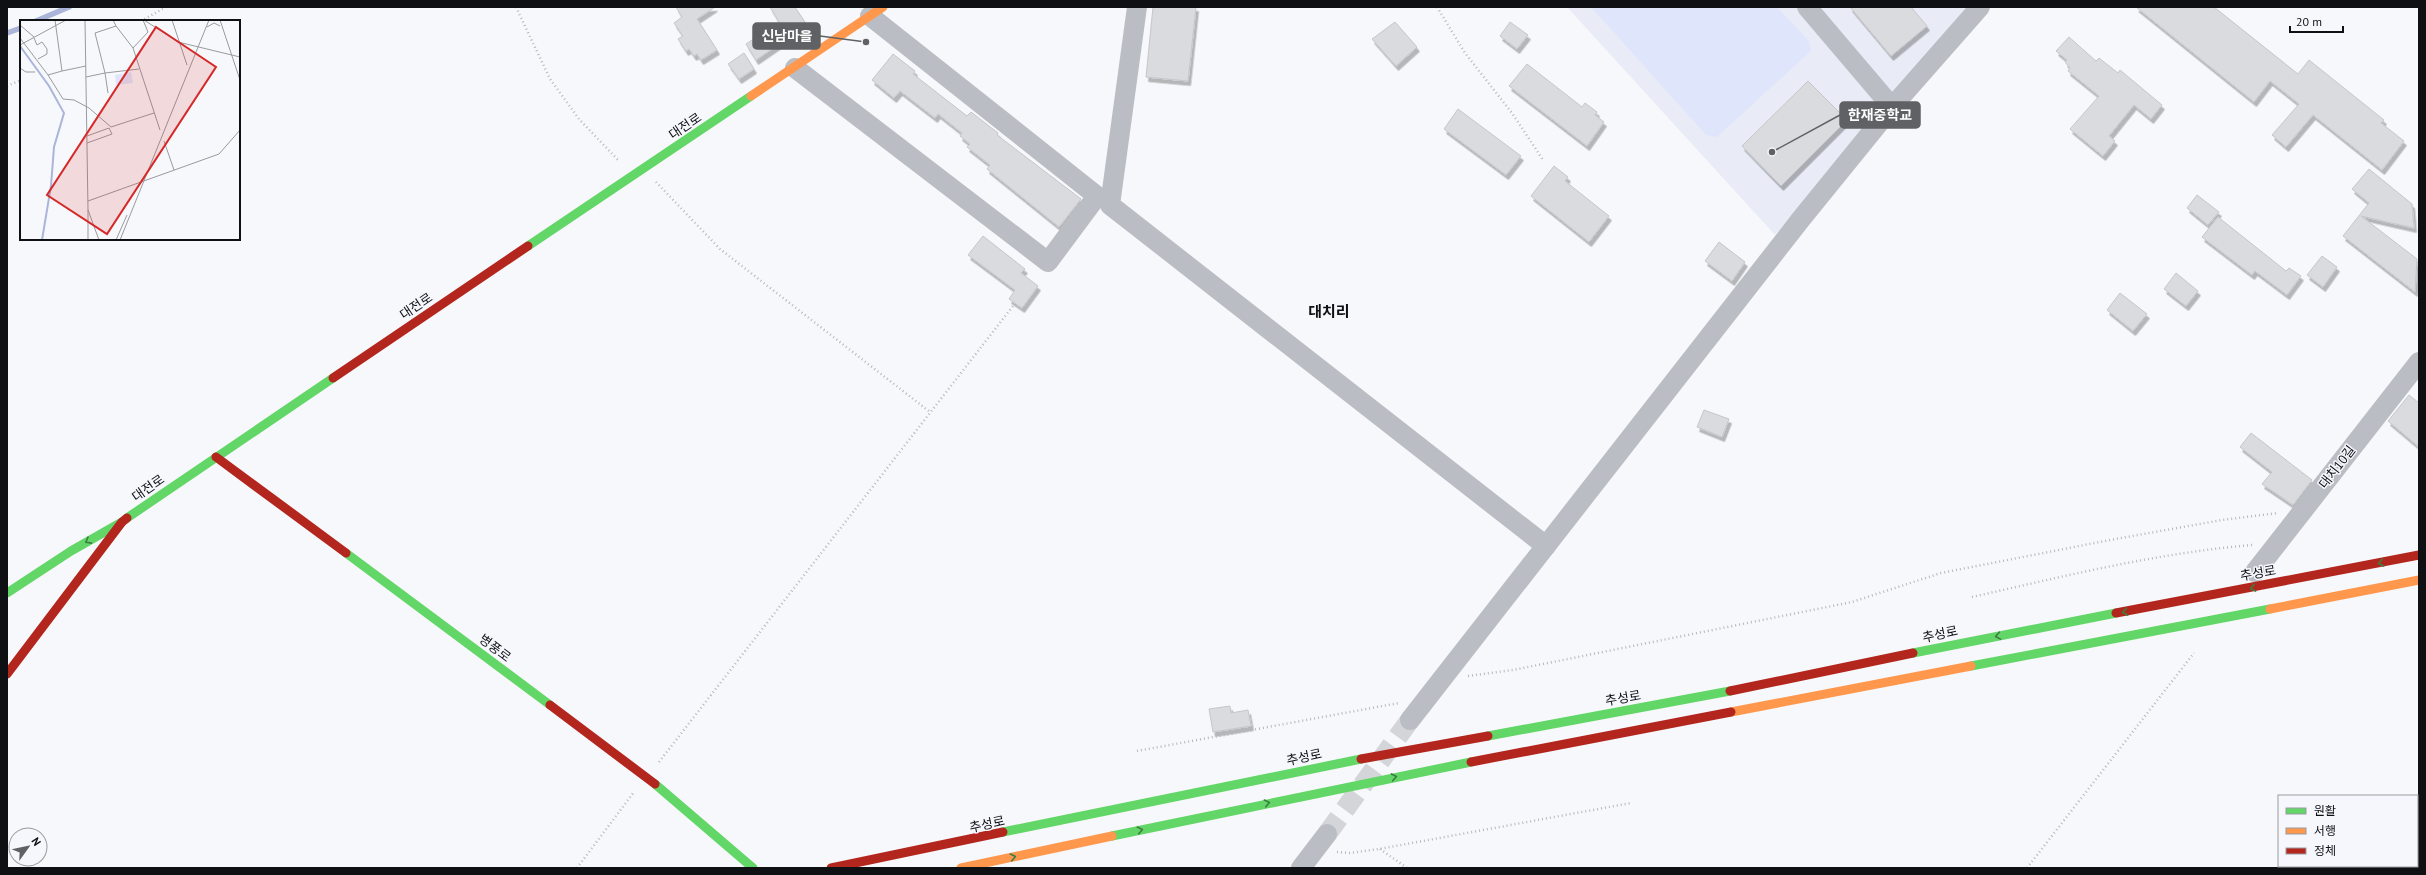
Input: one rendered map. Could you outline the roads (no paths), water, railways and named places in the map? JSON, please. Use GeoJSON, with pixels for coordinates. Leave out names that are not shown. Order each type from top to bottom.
{"type":"FeatureCollection","features":[{"type":"Feature","properties":{"kind":"main road","name":"대전로"},"geometry":{"type":"LineString","coordinates":[[7,674],[122,522],[633,175],[795,68],[877,11]]}},
{"type":"Feature","properties":{"kind":"main road","name":"병풍로"},"geometry":{"type":"LineString","coordinates":[[216,457],[646,776],[753,868]]}},
{"type":"Feature","properties":{"kind":"main road"},"geometry":{"type":"LineString","coordinates":[[7,593],[70,551],[122,522]]}},
{"type":"Feature","properties":{"kind":"main road","name":"추성로"},"geometry":{"type":"LineString","coordinates":[[831,868],[1315,767],[1770,684],[1965,642],[2419,555]]}},
{"type":"Feature","properties":{"kind":"main road"},"geometry":{"type":"LineString","coordinates":[[961,868],[1542,748],[2419,580]]}},
{"type":"Feature","properties":{"kind":"street"},"geometry":{"type":"LineString","coordinates":[[795,68],[1048,262],[1104,201],[1137,7]]}},
{"type":"Feature","properties":{"kind":"street"},"geometry":{"type":"LineString","coordinates":[[1807,7],[1892,107]]}},
{"type":"Feature","properties":{"kind":"street"},"geometry":{"type":"LineString","coordinates":[[1410,720],[1796,225],[1892,107],[1980,7]]}},
{"type":"Feature","properties":{"kind":"street"},"geometry":{"type":"LineString","coordinates":[[877,11],[1104,201],[1546,546]]}},
{"type":"Feature","properties":{"kind":"street","name":"대치10길"},"geometry":{"type":"LineString","coordinates":[[2256,572],[2419,362]]}},
{"type":"Feature","properties":{"kind":"street"},"geometry":{"type":"LineString","coordinates":[[1301,868],[1327,834]]}},
{"type":"Feature","properties":{"kind":"waterway"},"geometry":{"type":"LineString","coordinates":[[38,20],[69,7]]}},
{"type":"Feature","properties":{"kind":"waterway"},"geometry":{"type":"LineString","coordinates":[[7,33],[20,28]]}},
{"type":"Feature","properties":{"kind":"tunnel"},"geometry":{"type":"LineString","coordinates":[[1327,834],[1410,720]]}},
{"type":"Feature","properties":{"kind":"place","name":"신남마을"},"geometry":{"type":"Point","coordinates":[866,42]}},
{"type":"Feature","properties":{"kind":"place","name":"한재중학교"},"geometry":{"type":"Point","coordinates":[1772,152]}},
{"type":"Feature","properties":{"kind":"district","name":"대치리"},"geometry":{"type":"Point","coordinates":[1329,311]}}]}
